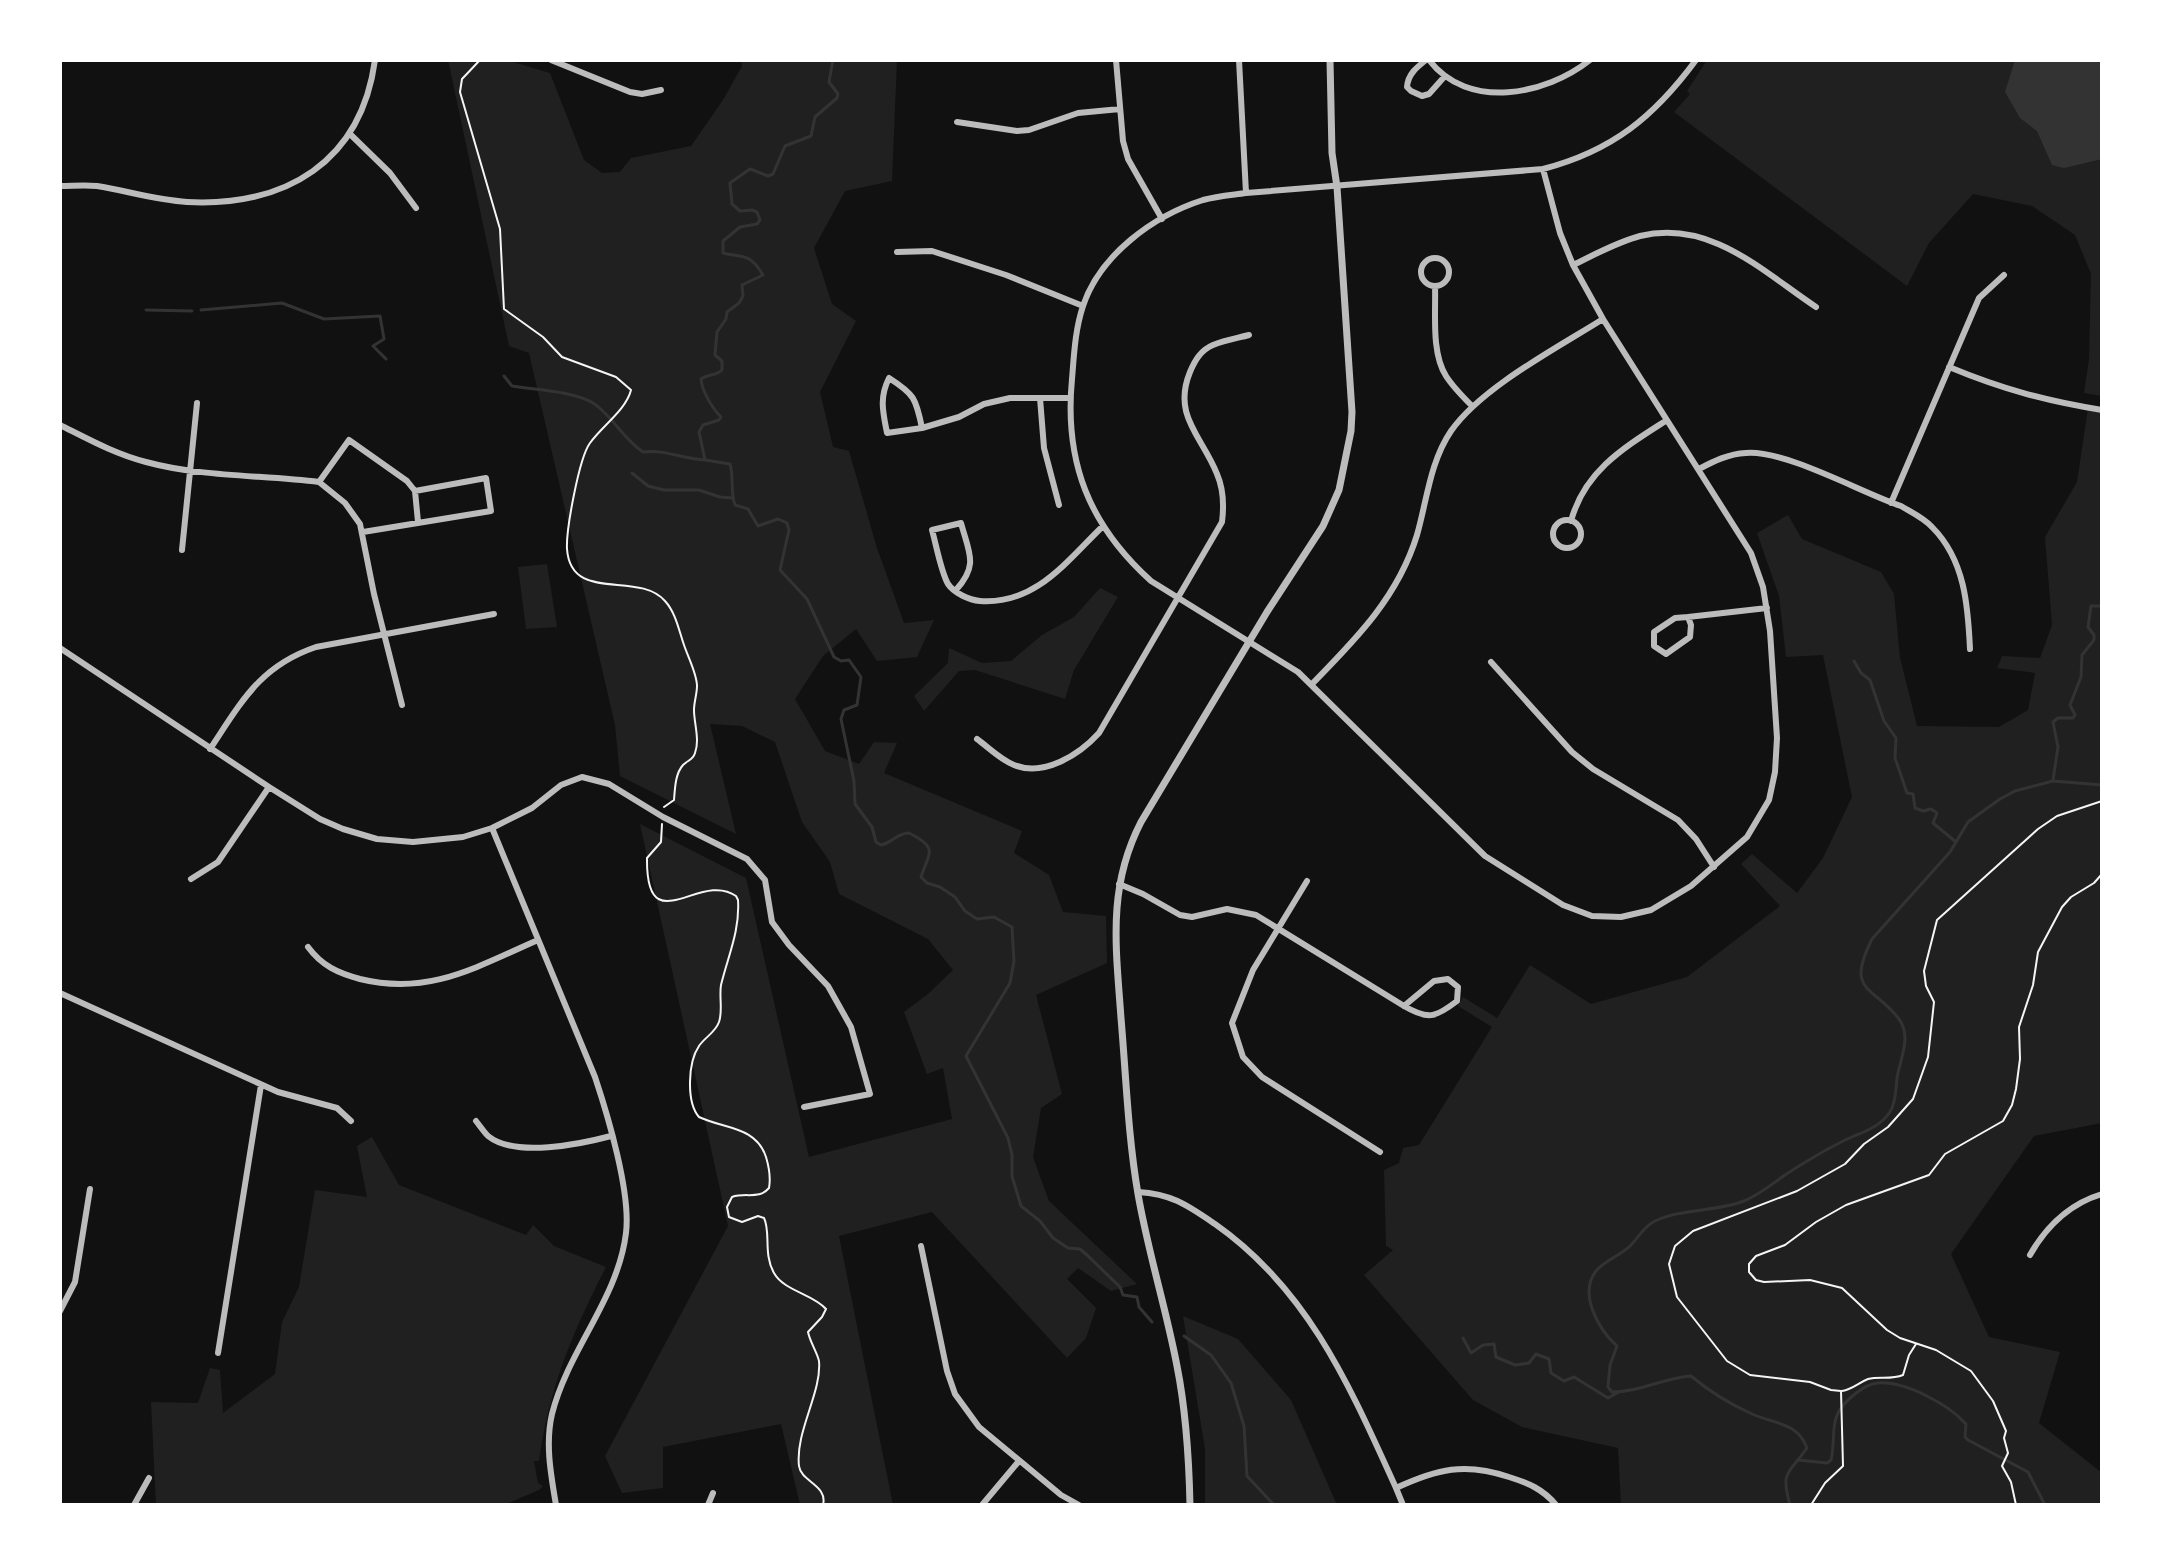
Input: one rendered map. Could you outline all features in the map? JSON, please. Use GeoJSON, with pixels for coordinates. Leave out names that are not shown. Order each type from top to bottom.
{"type":"FeatureCollection","features":[{"type":"Feature","properties":{"kind":"street"},"geometry":{"type":"LineString","coordinates":[[60,186],[94,186],[190,202],[241,199],[278,190],[305,178],[328,160],[350,134],[366,104],[375,60]]}},
{"type":"Feature","properties":{"kind":"street"},"geometry":{"type":"LineString","coordinates":[[551,60],[630,92],[642,94],[661,90]]}},
{"type":"Feature","properties":{"kind":"street"},"geometry":{"type":"LineString","coordinates":[[1116,60],[1123,141],[1128,159],[1162,219]]}},
{"type":"Feature","properties":{"kind":"street"},"geometry":{"type":"LineString","coordinates":[[1239,60],[1246,193]]}},
{"type":"Feature","properties":{"kind":"street"},"geometry":{"type":"LineString","coordinates":[[1190,1505],[1179,1379],[1138,1192],[1115,941],[1119,884],[1127,853],[1141,822],[1323,526],[1339,490],[1351,431],[1351,396],[1332,153],[1330,60]]}},
{"type":"Feature","properties":{"kind":"street"},"geometry":{"type":"LineString","coordinates":[[1445,76],[1429,94],[1422,96],[1407,87],[1413,71],[1428,60],[1454,83],[1482,92],[1505,93],[1555,81],[1590,60]]}},
{"type":"Feature","properties":{"kind":"street"},"geometry":{"type":"LineString","coordinates":[[1543,169],[1554,213],[1573,265],[1603,319],[1751,553],[1767,608],[1777,738],[1773,785],[1757,823],[1736,849],[1667,902],[1621,917],[1592,916],[1563,905],[1506,870],[1467,841],[1312,684],[1250,641],[1178,599],[1132,565],[1102,527],[1087,497],[1075,462],[1070,398],[1075,343],[1083,306],[1095,281],[1114,256],[1162,219],[1207,199],[1246,193],[1543,169],[1593,152],[1641,122],[1661,104],[1696,60]]}},
{"type":"Feature","properties":{"kind":"street"},"geometry":{"type":"LineString","coordinates":[[957,122],[1017,131],[1029,130],[1078,113],[1120,109]]}},
{"type":"Feature","properties":{"kind":"street"},"geometry":{"type":"LineString","coordinates":[[350,134],[390,173],[416,208]]}},
{"type":"Feature","properties":{"kind":"street"},"geometry":{"type":"LineString","coordinates":[[1573,265],[1639,236],[1686,233],[1705,237],[1737,253],[1816,307]]}},
{"type":"Feature","properties":{"kind":"street"},"geometry":{"type":"LineString","coordinates":[[897,252],[932,251],[1006,275],[1083,306]]}},
{"type":"Feature","properties":{"kind":"street"},"geometry":{"type":"LineString","coordinates":[[1435,258],[1444,261],[1449,272],[1447,280],[1435,286],[1423,279],[1422,269],[1427,261],[1435,258]]}},
{"type":"Feature","properties":{"kind":"street"},"geometry":{"type":"LineString","coordinates":[[1891,503],[1979,298],[2004,275]]}},
{"type":"Feature","properties":{"kind":"street"},"geometry":{"type":"LineString","coordinates":[[1435,286],[1441,367],[1472,406]]}},
{"type":"Feature","properties":{"kind":"street"},"geometry":{"type":"LineString","coordinates":[[1312,684],[1373,620],[1393,589],[1417,535],[1438,456],[1451,431],[1482,397],[1603,319]]}},
{"type":"Feature","properties":{"kind":"street"},"geometry":{"type":"LineString","coordinates":[[977,739],[1014,765],[1029,767],[1052,765],[1069,759],[1099,733],[1217,534],[1224,510],[1224,497],[1217,474],[1189,425],[1185,383],[1194,361],[1202,352],[1212,345],[1249,335]]}},
{"type":"Feature","properties":{"kind":"street"},"geometry":{"type":"LineString","coordinates":[[1949,367],[1991,385],[2043,401],[2102,410]]}},
{"type":"Feature","properties":{"kind":"street"},"geometry":{"type":"LineString","coordinates":[[922,428],[912,393],[889,378],[881,404],[887,433],[922,428],[959,417],[984,404],[1010,398],[1070,398]]}},
{"type":"Feature","properties":{"kind":"street"},"geometry":{"type":"LineString","coordinates":[[1040,398],[1044,448],[1059,505]]}},
{"type":"Feature","properties":{"kind":"street"},"geometry":{"type":"LineString","coordinates":[[182,550],[197,403]]}},
{"type":"Feature","properties":{"kind":"street"},"geometry":{"type":"LineString","coordinates":[[1571,521],[1581,494],[1605,462],[1667,420]]}},
{"type":"Feature","properties":{"kind":"street"},"geometry":{"type":"LineString","coordinates":[[60,425],[147,463],[319,482],[345,503],[363,532],[402,705]]}},
{"type":"Feature","properties":{"kind":"street"},"geometry":{"type":"LineString","coordinates":[[319,482],[349,440],[407,481],[415,491],[418,522]]}},
{"type":"Feature","properties":{"kind":"street"},"geometry":{"type":"LineString","coordinates":[[1699,469],[1725,456],[1747,452],[1771,454],[1901,506],[1932,527],[1954,559],[1967,597],[1970,649]]}},
{"type":"Feature","properties":{"kind":"street"},"geometry":{"type":"LineString","coordinates":[[363,532],[491,511],[486,478],[415,491]]}},
{"type":"Feature","properties":{"kind":"street"},"geometry":{"type":"LineString","coordinates":[[1571,521],[1581,530],[1581,539],[1575,546],[1566,549],[1558,545],[1554,532],[1558,524],[1571,521]]}},
{"type":"Feature","properties":{"kind":"street"},"geometry":{"type":"LineString","coordinates":[[956,590],[967,578],[972,562],[961,523],[932,530],[948,584],[956,590],[971,601],[994,602],[1014,599],[1045,583],[1102,527]]}},
{"type":"Feature","properties":{"kind":"street"},"geometry":{"type":"LineString","coordinates":[[1688,617],[1690,637],[1666,654],[1654,646],[1654,632],[1675,618],[1767,608]]}},
{"type":"Feature","properties":{"kind":"street"},"geometry":{"type":"LineString","coordinates":[[210,749],[249,690],[275,666],[293,655],[316,647],[494,614]]}},
{"type":"Feature","properties":{"kind":"street"},"geometry":{"type":"LineString","coordinates":[[60,648],[269,787],[320,819],[343,829],[377,839],[439,841],[492,828],[532,808],[561,785],[582,777],[609,784],[663,817],[747,859],[765,880],[772,922],[828,986],[851,1027],[870,1094],[804,1107]]}},
{"type":"Feature","properties":{"kind":"street"},"geometry":{"type":"LineString","coordinates":[[1491,662],[1572,752],[1593,769],[1678,820],[1696,839],[1714,867]]}},
{"type":"Feature","properties":{"kind":"street"},"geometry":{"type":"LineString","coordinates":[[191,879],[218,862],[269,787]]}},
{"type":"Feature","properties":{"kind":"street"},"geometry":{"type":"LineString","coordinates":[[492,828],[595,1077],[626,1201],[626,1231],[612,1284],[564,1382],[552,1414],[549,1467],[556,1505]]}},
{"type":"Feature","properties":{"kind":"street"},"geometry":{"type":"LineString","coordinates":[[1307,881],[1253,970],[1232,1023],[1243,1057],[1262,1077],[1380,1152]]}},
{"type":"Feature","properties":{"kind":"street"},"geometry":{"type":"LineString","coordinates":[[1119,884],[1180,915],[1192,917],[1227,909],[1256,915],[1279,927],[1404,1006],[1421,1016],[1439,1015],[1457,1001],[1458,987],[1448,979],[1434,981],[1404,1006]]}},
{"type":"Feature","properties":{"kind":"street"},"geometry":{"type":"LineString","coordinates":[[308,947],[326,966],[353,977],[381,984],[411,985],[452,977],[538,940]]}},
{"type":"Feature","properties":{"kind":"street"},"geometry":{"type":"LineString","coordinates":[[60,993],[261,1085],[337,1108],[351,1121]]}},
{"type":"Feature","properties":{"kind":"street"},"geometry":{"type":"LineString","coordinates":[[218,1353],[261,1085]]}},
{"type":"Feature","properties":{"kind":"street"},"geometry":{"type":"LineString","coordinates":[[476,1121],[496,1141],[523,1147],[572,1146],[611,1136]]}},
{"type":"Feature","properties":{"kind":"street"},"geometry":{"type":"LineString","coordinates":[[60,1311],[75,1282],[90,1189]]}},
{"type":"Feature","properties":{"kind":"street"},"geometry":{"type":"LineString","coordinates":[[1138,1192],[1161,1193],[1181,1201],[1245,1245],[1267,1267],[1333,1355],[1403,1505]]}},
{"type":"Feature","properties":{"kind":"street"},"geometry":{"type":"LineString","coordinates":[[2030,1255],[2044,1230],[2064,1212],[2102,1194]]}},
{"type":"Feature","properties":{"kind":"street"},"geometry":{"type":"LineString","coordinates":[[921,1246],[947,1371],[955,1394],[979,1427],[1061,1495],[1079,1505]]}},
{"type":"Feature","properties":{"kind":"street"},"geometry":{"type":"LineString","coordinates":[[982,1505],[1019,1461]]}},
{"type":"Feature","properties":{"kind":"street"},"geometry":{"type":"LineString","coordinates":[[1396,1488],[1425,1474],[1460,1467],[1490,1470],[1532,1484],[1556,1505]]}},
{"type":"Feature","properties":{"kind":"street"},"geometry":{"type":"LineString","coordinates":[[134,1505],[149,1478]]}},
{"type":"Feature","properties":{"kind":"street"},"geometry":{"type":"LineString","coordinates":[[708,1505],[713,1493]]}},
{"type":"Feature","properties":{"kind":"path"},"geometry":{"type":"LineString","coordinates":[[480,60],[462,79],[460,92],[500,229],[504,309],[543,337],[562,357],[616,377],[631,390],[626,401],[584,453],[570,513],[568,560],[583,578],[603,585],[623,584],[657,593],[672,610],[697,683],[694,709],[696,752],[691,761],[682,767],[674,800],[664,807],[661,842],[647,858],[648,884],[660,901],[716,889],[725,889],[738,900],[735,943],[721,986],[720,1019],[694,1057],[692,1092],[695,1113],[699,1117],[750,1133],[764,1150],[768,1162],[769,1188],[757,1196],[742,1193],[732,1197],[727,1207],[729,1217],[742,1222],[758,1216],[764,1218],[767,1249],[775,1275],[826,1309],[808,1332],[819,1365],[801,1441],[799,1468],[802,1475],[820,1489],[823,1505]]}},
{"type":"Feature","properties":{"kind":"path"},"geometry":{"type":"LineString","coordinates":[[1915,1342],[1917,1345],[1909,1355],[1903,1375],[1895,1379],[1873,1377],[1854,1388],[1841,1391],[1810,1382],[1750,1375],[1727,1361],[1677,1297],[1669,1264],[1675,1246],[1693,1231],[1797,1191],[1845,1164],[1864,1144],[1888,1127],[1913,1099],[1928,1057],[1934,1002],[1926,986],[1924,971],[1937,920],[2038,829],[2057,816],[2102,801]]}},
{"type":"Feature","properties":{"kind":"path"},"geometry":{"type":"LineString","coordinates":[[2016,1505],[2011,1482],[2002,1466],[2008,1453],[2004,1438],[2006,1431],[1993,1401],[1971,1371],[1936,1350],[1900,1338],[1887,1330],[1842,1288],[1810,1280],[1756,1280],[1749,1272],[1749,1264],[1756,1256],[1785,1245],[1846,1205],[1929,1175],[1945,1154],[2003,1121],[2014,1097],[2020,1059],[2019,1027],[2033,985],[2038,952],[2062,907],[2102,874]]}},
{"type":"Feature","properties":{"kind":"path"},"geometry":{"type":"LineString","coordinates":[[1811,1505],[1825,1483],[1843,1466],[1841,1391]]}},
{"type":"Feature","properties":{"kind":"shaded area"},"geometry":{"type":"Polygon","coordinates":[[[448,60],[506,60],[550,73],[584,160],[602,173],[620,172],[631,158],[691,146],[723,100],[742,66],[741,60],[897,60],[892,181],[845,191],[814,248],[832,304],[856,321],[820,392],[833,447],[849,451],[877,548],[904,623],[934,620],[917,657],[877,661],[856,629],[823,656],[795,699],[825,751],[859,764],[874,742],[897,743],[884,773],[1022,831],[1014,853],[1049,875],[1063,912],[1106,916],[1107,963],[1036,995],[1062,1094],[1041,1108],[1033,1157],[1049,1201],[1137,1284],[1111,1291],[1078,1268],[1067,1279],[1096,1308],[1086,1338],[1067,1358],[932,1212],[839,1236],[893,1505],[800,1505],[781,1424],[663,1447],[663,1488],[622,1493],[605,1456],[728,1226],[640,824],[746,878],[809,1157],[952,1119],[943,1068],[927,1074],[904,1012],[953,970],[928,939],[839,894],[830,862],[802,822],[775,742],[742,726],[710,724],[736,834],[620,776],[615,725],[529,353],[509,346],[448,60]]]}},
{"type":"Feature","properties":{"kind":"shaded area"},"geometry":{"type":"Polygon","coordinates":[[[1707,60],[2102,60],[2102,396],[2084,393],[2089,359],[2091,274],[2075,235],[2032,206],[1973,194],[1929,243],[1907,286],[1674,112],[1690,94],[1687,91],[1707,60]]]}},
{"type":"Feature","properties":{"kind":"shaded area"},"geometry":{"type":"Polygon","coordinates":[[[2015,60],[2102,60],[2102,159],[2064,168],[2052,165],[2037,131],[2020,118],[2005,92],[2015,60]]]}},
{"type":"Feature","properties":{"kind":"shaded area"},"geometry":{"type":"Polygon","coordinates":[[[2088,408],[2102,410],[2102,1123],[2034,1136],[1951,1254],[1989,1337],[2060,1352],[2039,1423],[2102,1473],[2102,1505],[1621,1505],[1618,1448],[1522,1427],[1473,1400],[1364,1275],[1393,1250],[1386,1246],[1384,1170],[1399,1163],[1403,1148],[1419,1145],[1492,1027],[1458,1006],[1463,997],[1497,1018],[1530,965],[1591,1004],[1687,977],[1780,906],[1741,864],[1752,854],[1797,893],[1823,858],[1852,797],[1823,655],[1786,657],[1779,596],[1757,533],[1788,515],[1802,539],[1881,572],[1894,594],[1900,658],[1917,726],[1999,727],[2028,710],[2035,673],[1997,668],[2002,656],[2040,658],[2052,625],[2045,537],[2077,482],[2088,408]]]}},
{"type":"Feature","properties":{"kind":"shaded area"},"geometry":{"type":"Polygon","coordinates":[[[547,564],[557,627],[526,629],[518,567],[547,564]]]}},
{"type":"Feature","properties":{"kind":"shaded area"},"geometry":{"type":"Polygon","coordinates":[[[1100,588],[1118,597],[1074,670],[1065,699],[975,670],[959,671],[924,711],[914,696],[948,663],[949,648],[982,663],[1011,661],[1042,635],[1074,617],[1100,588]]]}},
{"type":"Feature","properties":{"kind":"shaded area"},"geometry":{"type":"Polygon","coordinates":[[[372,1137],[399,1185],[526,1235],[533,1225],[554,1246],[606,1267],[573,1338],[549,1408],[539,1461],[534,1461],[538,1483],[543,1486],[504,1505],[156,1505],[151,1402],[198,1403],[210,1368],[220,1370],[223,1413],[275,1374],[282,1322],[299,1287],[315,1190],[367,1197],[357,1146],[372,1137]]]}},
{"type":"Feature","properties":{"kind":"shaded area"},"geometry":{"type":"Polygon","coordinates":[[[1183,1316],[1238,1339],[1291,1400],[1337,1505],[1205,1505],[1205,1449],[1183,1316]]]}},
{"type":"Feature","properties":{"kind":"waterway"},"geometry":{"type":"LineString","coordinates":[[833,60],[829,82],[838,94],[837,98],[815,117],[811,136],[785,146],[773,174],[768,176],[750,169],[730,183],[732,204],[740,211],[757,212],[760,220],[757,224],[740,227],[723,241],[723,253],[750,260],[763,275],[742,285],[743,296],[727,312],[717,332],[715,355],[722,361],[722,370],[701,379],[708,399],[721,417],[703,425],[699,432],[705,460],[730,464],[735,505],[748,509],[758,526],[778,519],[787,523],[789,530],[780,570],[807,599],[834,657],[841,661],[849,660],[861,677],[857,705],[844,710],[841,719],[854,781],[855,804],[872,827],[876,842],[881,845],[909,833],[918,838],[929,851],[921,877],[927,883],[955,897],[965,911],[977,919],[994,917],[1012,927],[1014,961],[1010,983],[966,1056],[1008,1138],[1012,1176],[1021,1206],[1040,1221],[1053,1238],[1087,1255],[1120,1287],[1123,1295],[1137,1297],[1139,1307],[1152,1322]]}},
{"type":"Feature","properties":{"kind":"waterway"},"geometry":{"type":"LineString","coordinates":[[201,310],[282,303],[324,319],[380,316],[384,339],[373,346],[386,359]]}},
{"type":"Feature","properties":{"kind":"waterway"},"geometry":{"type":"LineString","coordinates":[[146,310],[192,311]]}},
{"type":"Feature","properties":{"kind":"waterway"},"geometry":{"type":"LineString","coordinates":[[504,376],[512,386],[565,393],[593,403],[643,452],[705,460]]}},
{"type":"Feature","properties":{"kind":"waterway"},"geometry":{"type":"LineString","coordinates":[[632,473],[648,486],[664,490],[699,490],[732,498]]}},
{"type":"Feature","properties":{"kind":"waterway"},"geometry":{"type":"LineString","coordinates":[[2053,780],[2058,747],[2053,722],[2075,715],[2070,705],[2081,677],[2082,655],[2094,640],[2088,627],[2091,606],[2102,606]]}},
{"type":"Feature","properties":{"kind":"waterway"},"geometry":{"type":"LineString","coordinates":[[1854,661],[1870,680],[1884,721],[1896,738],[1895,758],[1907,793],[1913,794],[1915,808],[1923,811],[1931,809],[1937,813],[1933,823],[1956,842]]}},
{"type":"Feature","properties":{"kind":"waterway"},"geometry":{"type":"LineString","coordinates":[[1790,1505],[1786,1478],[1807,1448],[1803,1439],[1790,1428],[1734,1405],[1691,1376],[1612,1392],[1608,1387],[1610,1365],[1617,1346],[1593,1311],[1589,1290],[1591,1280],[1599,1267],[1626,1249],[1655,1221],[1750,1199],[1810,1159],[1871,1129],[1886,1118],[1894,1101],[1905,1033],[1899,1019],[1862,979],[1864,957],[1872,939],[1950,852],[1968,822],[2000,799],[2015,791],[2053,781],[2102,785]]}},
{"type":"Feature","properties":{"kind":"waterway"},"geometry":{"type":"LineString","coordinates":[[1184,1336],[1211,1355],[1231,1383],[1244,1426],[1247,1476],[1274,1505]]}},
{"type":"Feature","properties":{"kind":"waterway"},"geometry":{"type":"LineString","coordinates":[[1463,1338],[1471,1353],[1483,1345],[1494,1344],[1496,1357],[1515,1365],[1529,1363],[1536,1354],[1549,1359],[1551,1373],[1564,1381],[1574,1377],[1608,1398],[1619,1392]]}},
{"type":"Feature","properties":{"kind":"waterway"},"geometry":{"type":"LineString","coordinates":[[1798,1460],[1827,1463],[1831,1460],[1835,1422],[1842,1407],[1867,1386],[1889,1383],[1925,1395],[1958,1416],[1966,1424],[1965,1437],[1968,1440],[2028,1472],[2045,1505]]}}]}
